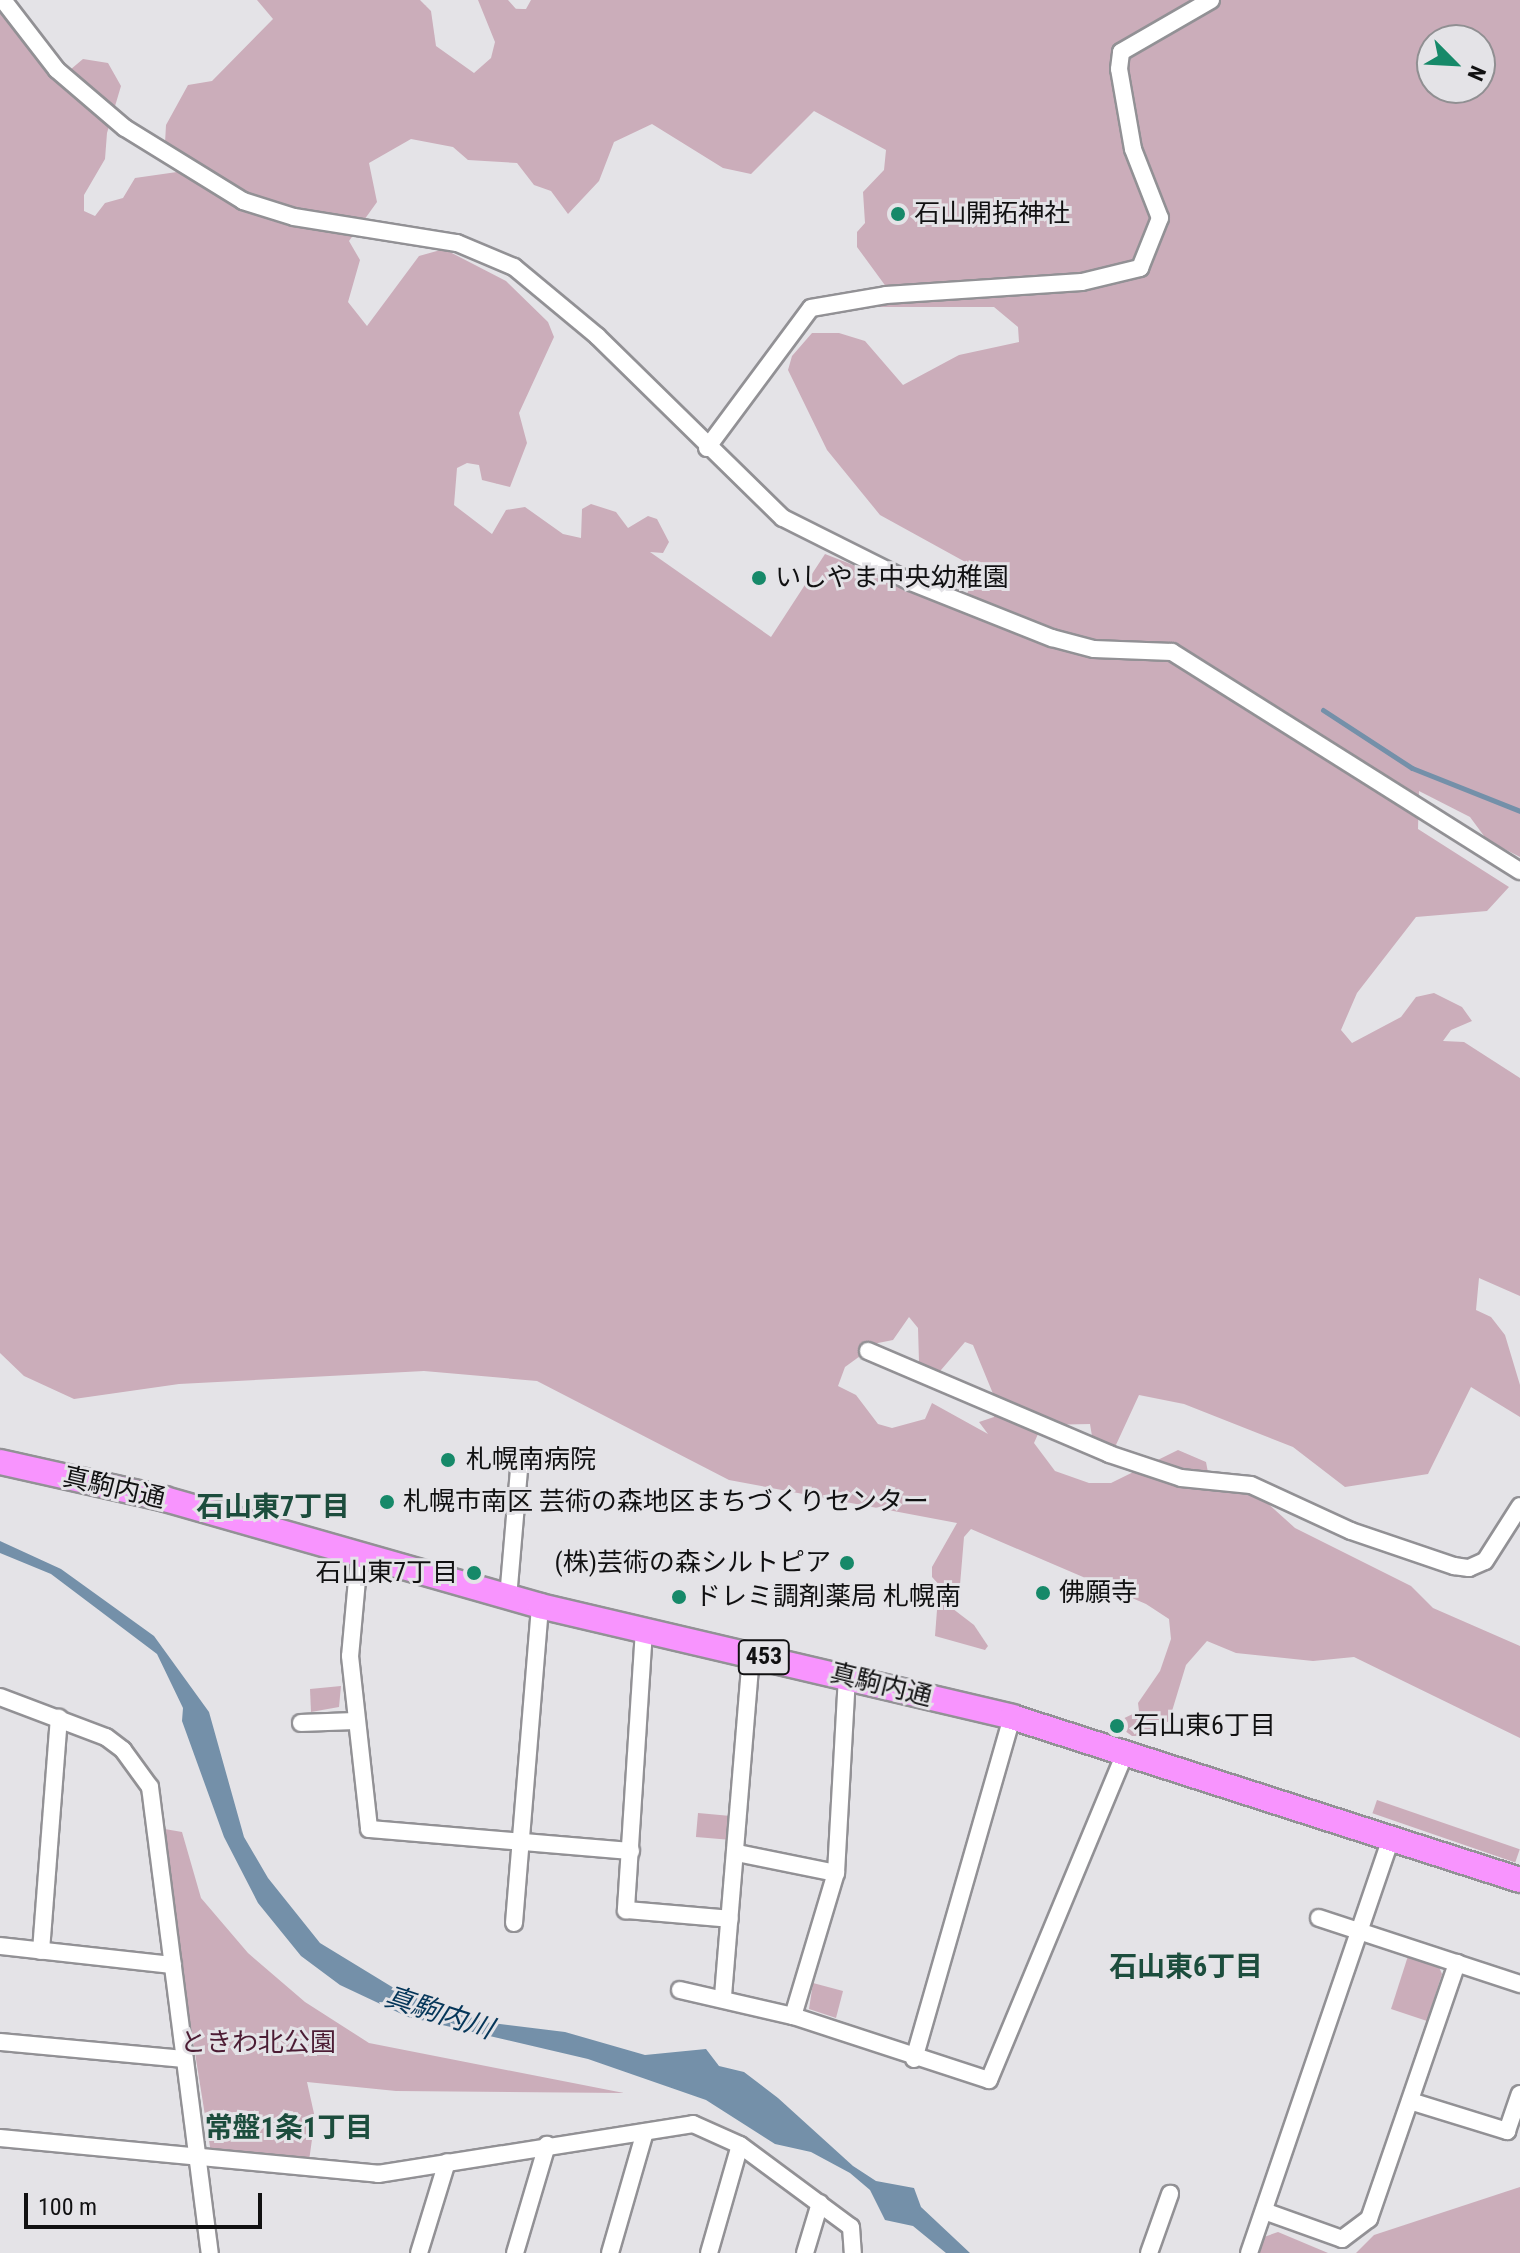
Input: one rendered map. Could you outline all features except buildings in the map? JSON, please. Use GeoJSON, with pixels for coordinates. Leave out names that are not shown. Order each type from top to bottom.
{"type":"FeatureCollection","features":[{"type":"Feature","properties":{"kind":"highway","name":"真駒内通"},"geometry":{"type":"LineString","coordinates":[[0,1462],[165,1499],[359,1558],[508,1598],[1012,1717],[1520,1880]]}},
{"type":"Feature","properties":{"kind":"street"},"geometry":{"type":"LineString","coordinates":[[3,0],[57,70],[125,128],[243,201],[294,217],[457,243],[514,267],[597,336],[707,448],[783,518],[911,582],[1052,638],[1094,649],[1172,652],[1520,871]]}},
{"type":"Feature","properties":{"kind":"street"},"geometry":{"type":"LineString","coordinates":[[707,448],[811,308],[886,295],[1082,282],[1140,268],[1160,218],[1133,149],[1119,69],[1121,52],[1211,0]]}},
{"type":"Feature","properties":{"kind":"street"},"geometry":{"type":"LineString","coordinates":[[868,1351],[1109,1454],[1181,1478],[1251,1485],[1351,1531],[1454,1566],[1469,1568],[1485,1561],[1520,1506]]}},
{"type":"Feature","properties":{"kind":"street"},"geometry":{"type":"LineString","coordinates":[[508,1598],[520,1458]]}},
{"type":"Feature","properties":{"kind":"street"},"geometry":{"type":"LineString","coordinates":[[359,1558],[350,1656],[354,1721],[369,1829],[631,1851]]}},
{"type":"Feature","properties":{"kind":"street"},"geometry":{"type":"LineString","coordinates":[[514,1923],[540,1606]]}},
{"type":"Feature","properties":{"kind":"street"},"geometry":{"type":"LineString","coordinates":[[644,1630],[626,1910],[730,1919]]}},
{"type":"Feature","properties":{"kind":"street"},"geometry":{"type":"LineString","coordinates":[[723,1996],[751,1654]]}},
{"type":"Feature","properties":{"kind":"street"},"geometry":{"type":"LineString","coordinates":[[793,2016],[836,1873],[847,1677]]}},
{"type":"Feature","properties":{"kind":"street"},"geometry":{"type":"LineString","coordinates":[[0,1697],[59,1718],[114,1744],[150,1787],[210,2253]]}},
{"type":"Feature","properties":{"kind":"street"},"geometry":{"type":"LineString","coordinates":[[914,2059],[1012,1717]]}},
{"type":"Feature","properties":{"kind":"street"},"geometry":{"type":"LineString","coordinates":[[41,1951],[59,1718]]}},
{"type":"Feature","properties":{"kind":"street"},"geometry":{"type":"LineString","coordinates":[[301,1723],[354,1721]]}},
{"type":"Feature","properties":{"kind":"street"},"geometry":{"type":"LineString","coordinates":[[680,1990],[723,1996],[793,2016],[914,2059],[989,2080],[1125,1753]]}},
{"type":"Feature","properties":{"kind":"street"},"geometry":{"type":"LineString","coordinates":[[1249,2253],[1391,1839]]}},
{"type":"Feature","properties":{"kind":"street"},"geometry":{"type":"LineString","coordinates":[[737,1853],[836,1873]]}},
{"type":"Feature","properties":{"kind":"street"},"geometry":{"type":"LineString","coordinates":[[1319,1918],[1520,1984]]}},
{"type":"Feature","properties":{"kind":"street"},"geometry":{"type":"LineString","coordinates":[[0,1946],[173,1965]]}},
{"type":"Feature","properties":{"kind":"street"},"geometry":{"type":"LineString","coordinates":[[1264,2211],[1342,2239],[1369,2219],[1457,1963]]}},
{"type":"Feature","properties":{"kind":"street"},"geometry":{"type":"LineString","coordinates":[[0,2042],[184,2059]]}},
{"type":"Feature","properties":{"kind":"street"},"geometry":{"type":"LineString","coordinates":[[1410,2101],[1507,2131],[1520,2094]]}},
{"type":"Feature","properties":{"kind":"street"},"geometry":{"type":"LineString","coordinates":[[0,2138],[198,2160],[378,2174],[693,2124],[740,2145],[851,2227],[853,2253]]}},
{"type":"Feature","properties":{"kind":"street"},"geometry":{"type":"LineString","coordinates":[[610,2253],[645,2132]]}},
{"type":"Feature","properties":{"kind":"street"},"geometry":{"type":"LineString","coordinates":[[515,2253],[547,2145]]}},
{"type":"Feature","properties":{"kind":"street"},"geometry":{"type":"LineString","coordinates":[[709,2253],[740,2145]]}},
{"type":"Feature","properties":{"kind":"street"},"geometry":{"type":"LineString","coordinates":[[419,2253],[447,2162]]}},
{"type":"Feature","properties":{"kind":"street"},"geometry":{"type":"LineString","coordinates":[[1149,2253],[1170,2194]]}},
{"type":"Feature","properties":{"kind":"street"},"geometry":{"type":"LineString","coordinates":[[805,2253],[820,2203]]}},
{"type":"Feature","properties":{"kind":"green space"},"geometry":{"type":"Polygon","coordinates":[[[257,0],[420,0],[431,11],[436,46],[474,73],[491,58],[495,42],[478,0],[508,0],[516,9],[526,9],[531,0],[1520,0],[1520,857],[1487,840],[1470,817],[1419,791],[1418,829],[1509,887],[1487,911],[1416,917],[1357,993],[1341,1030],[1352,1043],[1401,1017],[1416,997],[1434,993],[1462,1007],[1472,1021],[1451,1030],[1443,1041],[1464,1042],[1520,1078],[1520,1296],[1479,1278],[1476,1310],[1491,1317],[1505,1335],[1520,1385],[1520,1417],[1471,1387],[1428,1474],[1345,1487],[1293,1447],[1184,1404],[1139,1395],[1115,1447],[1102,1447],[1092,1436],[1090,1424],[1042,1425],[1034,1443],[1055,1471],[1089,1483],[1111,1483],[1178,1450],[1206,1462],[1211,1488],[1253,1490],[1295,1528],[1411,1586],[1433,1608],[1520,1646],[1520,1738],[1354,1657],[1313,1661],[1236,1653],[1207,1641],[1186,1665],[1169,1721],[1143,1736],[1132,1736],[1114,1723],[1139,1711],[1138,1703],[1160,1671],[1171,1639],[1169,1619],[1146,1604],[971,1529],[964,1537],[960,1585],[943,1589],[932,1577],[932,1567],[957,1523],[729,1480],[537,1381],[424,1371],[179,1384],[74,1399],[24,1376],[0,1353],[0,2],[43,67],[58,80],[83,59],[108,63],[121,86],[107,133],[105,159],[84,195],[84,211],[95,216],[105,203],[123,198],[135,178],[177,172],[202,185],[198,163],[165,143],[166,125],[188,85],[212,81],[273,19],[257,0]],[[814,111],[751,174],[723,168],[652,124],[614,142],[599,181],[568,214],[551,191],[534,185],[517,163],[468,160],[453,147],[411,139],[369,163],[377,202],[349,241],[360,260],[348,302],[367,326],[419,256],[444,249],[506,281],[548,322],[554,337],[519,413],[527,443],[510,487],[482,480],[479,465],[467,463],[457,468],[454,505],[492,534],[506,510],[525,507],[563,534],[581,538],[582,509],[591,504],[616,512],[628,528],[648,516],[657,519],[669,542],[663,553],[650,552],[771,637],[825,554],[960,607],[972,584],[969,564],[880,515],[827,450],[788,370],[792,356],[812,333],[839,333],[865,341],[903,385],[959,355],[1019,342],[1018,327],[994,307],[866,307],[887,288],[857,247],[857,232],[865,223],[863,192],[884,170],[886,150],[814,111]],[[909,1317],[893,1340],[878,1343],[845,1367],[838,1386],[856,1395],[878,1424],[892,1428],[925,1419],[932,1403],[988,1434],[979,1422],[994,1417],[996,1401],[973,1345],[965,1342],[935,1377],[919,1362],[918,1328],[909,1317]]]}},
{"type":"Feature","properties":{"kind":"green space"},"geometry":{"type":"Polygon","coordinates":[[[944,1602],[974,1625],[988,1646],[985,1650],[935,1636],[937,1610],[944,1602]]]}},
{"type":"Feature","properties":{"kind":"green space"},"geometry":{"type":"Polygon","coordinates":[[[341,1686],[339,1707],[311,1712],[310,1689],[341,1686]]]}},
{"type":"Feature","properties":{"kind":"green space"},"geometry":{"type":"Polygon","coordinates":[[[1377,1800],[1520,1849],[1515,1862],[1372,1813],[1377,1800]]]}},
{"type":"Feature","properties":{"kind":"green space"},"geometry":{"type":"Polygon","coordinates":[[[698,1813],[731,1816],[729,1840],[696,1837],[698,1813]]]}},
{"type":"Feature","properties":{"kind":"green space","name":"ときわ北公園"},"geometry":{"type":"Polygon","coordinates":[[[159,1828],[182,1832],[201,1898],[248,1953],[305,2002],[369,2043],[624,2093],[396,2091],[307,2082],[315,2118],[309,2161],[211,2153],[159,1828]]]}},
{"type":"Feature","properties":{"kind":"green space"},"geometry":{"type":"Polygon","coordinates":[[[1408,1956],[1439,1967],[1442,1974],[1427,2021],[1391,2009],[1408,1956]]]}},
{"type":"Feature","properties":{"kind":"green space"},"geometry":{"type":"Polygon","coordinates":[[[813,1983],[843,1991],[836,2018],[809,2009],[813,1983]]]}},
{"type":"Feature","properties":{"kind":"green space"},"geometry":{"type":"Polygon","coordinates":[[[1520,2187],[1520,2253],[1356,2253],[1374,2235],[1520,2187]]]}},
{"type":"Feature","properties":{"kind":"green space"},"geometry":{"type":"Polygon","coordinates":[[[1278,2232],[1328,2253],[1258,2253],[1264,2237],[1278,2232]]]}},
{"type":"Feature","properties":{"kind":"water","name":"真駒内川"},"geometry":{"type":"Polygon","coordinates":[[[0,1541],[61,1569],[154,1636],[209,1712],[244,1837],[268,1878],[320,1943],[402,1993],[484,2022],[565,2032],[645,2055],[706,2049],[719,2066],[744,2072],[778,2098],[853,2166],[876,2181],[914,2188],[921,2207],[970,2253],[946,2253],[913,2226],[885,2220],[870,2190],[850,2173],[811,2152],[775,2144],[706,2100],[588,2059],[408,2017],[340,1985],[301,1956],[258,1903],[224,1837],[182,1721],[183,1708],[157,1654],[51,1574],[0,1553],[0,1541]]]}},
{"type":"Feature","properties":{"kind":"waterway"},"geometry":{"type":"LineString","coordinates":[[1323,710],[1412,768],[1520,811]]}},
{"type":"Feature","properties":{"kind":"place","name":"石山開拓神社"},"geometry":{"type":"Point","coordinates":[898,214]}},
{"type":"Feature","properties":{"kind":"place","name":"いしやま中央幼稚園"},"geometry":{"type":"Point","coordinates":[759,578]}},
{"type":"Feature","properties":{"kind":"place","name":"札幌南病院"},"geometry":{"type":"Point","coordinates":[448,1460]}},
{"type":"Feature","properties":{"kind":"place","name":"札幌市南区 芸術の森地区まちづくりセンター"},"geometry":{"type":"Point","coordinates":[387,1502]}},
{"type":"Feature","properties":{"kind":"place","name":"(株)芸術の森シルトピア"},"geometry":{"type":"Point","coordinates":[847,1563]}},
{"type":"Feature","properties":{"kind":"place","name":"石山東7丁目"},"geometry":{"type":"Point","coordinates":[474,1573]}},
{"type":"Feature","properties":{"kind":"place","name":"佛願寺"},"geometry":{"type":"Point","coordinates":[1043,1593]}},
{"type":"Feature","properties":{"kind":"place","name":"ドレミ調剤薬局 札幌南"},"geometry":{"type":"Point","coordinates":[679,1597]}},
{"type":"Feature","properties":{"kind":"place","name":"石山東6丁目"},"geometry":{"type":"Point","coordinates":[1117,1726]}},
{"type":"Feature","properties":{"kind":"district","name":"石山東7丁目"},"geometry":{"type":"Point","coordinates":[273,1507]}},
{"type":"Feature","properties":{"kind":"district","name":"石山東6丁目"},"geometry":{"type":"Point","coordinates":[1186,1967]}},
{"type":"Feature","properties":{"kind":"district","name":"常盤1条1丁目"},"geometry":{"type":"Point","coordinates":[289,2128]}}]}
